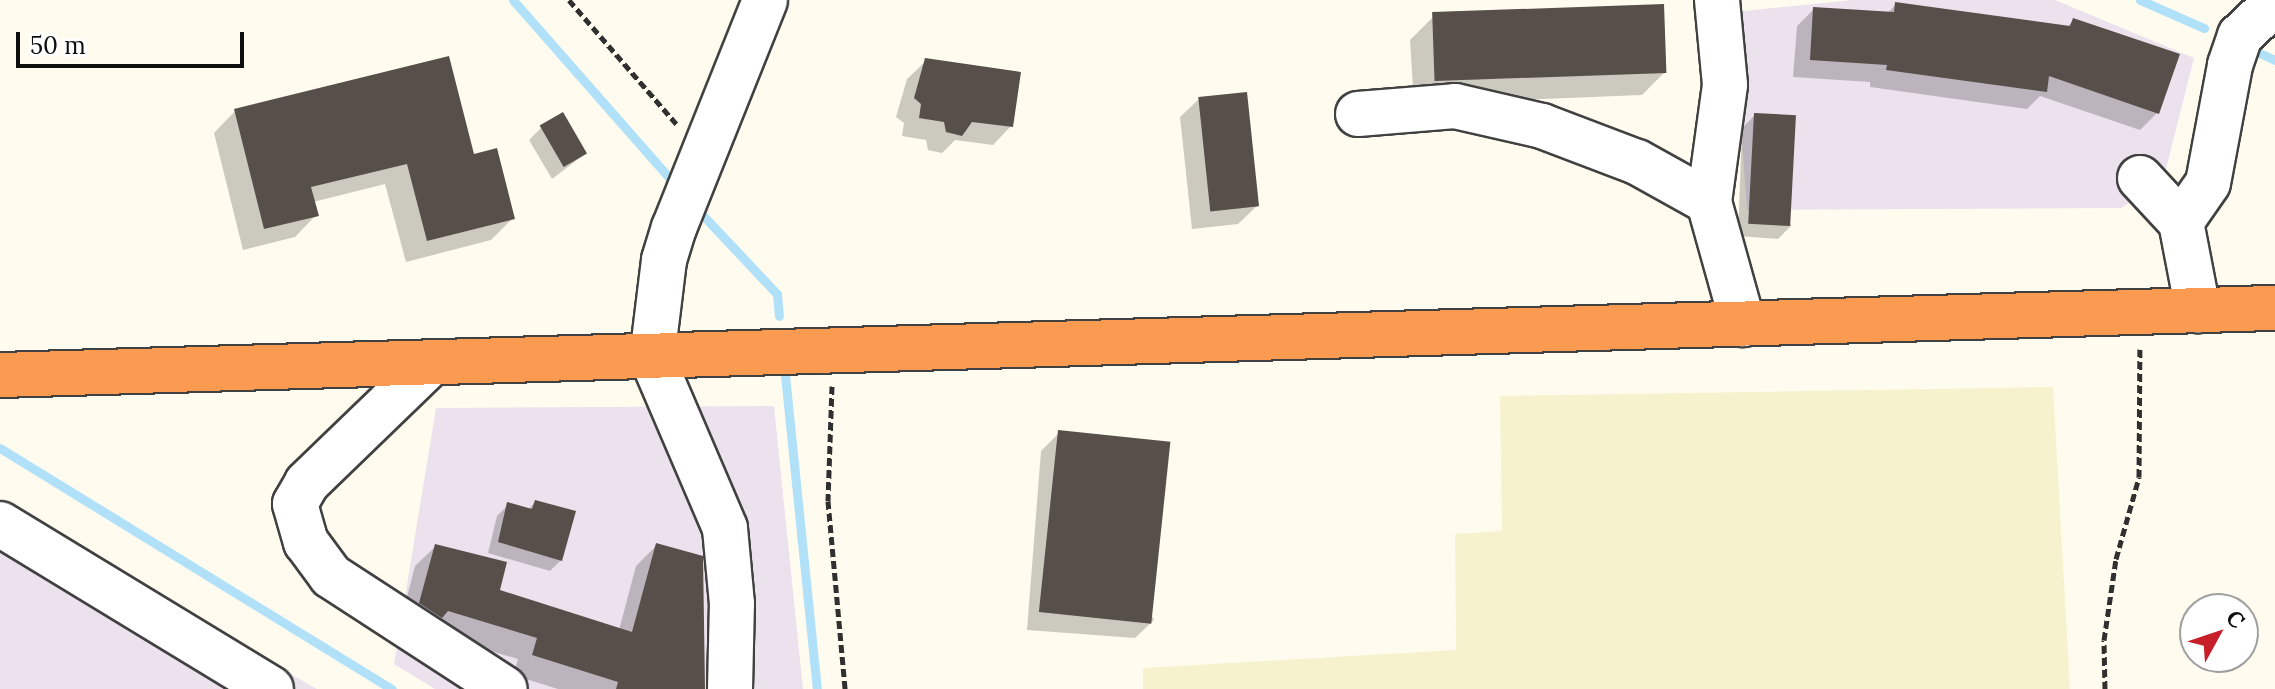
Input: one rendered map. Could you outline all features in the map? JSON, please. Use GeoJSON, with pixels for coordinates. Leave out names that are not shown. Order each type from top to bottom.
{"type":"FeatureCollection","features":[{"type":"Feature","properties":{"kind":"highway"},"geometry":{"type":"LineString","coordinates":[[0,375],[429,365],[2275,308]]}},
{"type":"Feature","properties":{"kind":"street"},"geometry":{"type":"LineString","coordinates":[[730,689],[732,604],[725,528],[652,358],[664,260],[765,0]]}},
{"type":"Feature","properties":{"kind":"street"},"geometry":{"type":"LineString","coordinates":[[1717,0],[1725,85],[1709,202],[1743,324]]}},
{"type":"Feature","properties":{"kind":"street"},"geometry":{"type":"LineString","coordinates":[[2181,222],[2208,183],[2230,65],[2240,36],[2275,3]]}},
{"type":"Feature","properties":{"kind":"street"},"geometry":{"type":"LineString","coordinates":[[1358,114],[1455,106],[1542,126],[1637,162],[1709,202]]}},
{"type":"Feature","properties":{"kind":"street"},"geometry":{"type":"LineString","coordinates":[[2140,178],[2181,222],[2198,310]]}},
{"type":"Feature","properties":{"kind":"street"},"geometry":{"type":"LineString","coordinates":[[429,365],[299,492],[295,504],[317,563],[505,689]]}},
{"type":"Feature","properties":{"kind":"street"},"geometry":{"type":"LineString","coordinates":[[0,524],[271,689]]}},
{"type":"Feature","properties":{"kind":"path"},"geometry":{"type":"LineString","coordinates":[[569,0],[704,157]]}},
{"type":"Feature","properties":{"kind":"path"},"geometry":{"type":"LineString","coordinates":[[2105,689],[2104,640],[2116,559],[2139,477],[2139,312]]}},
{"type":"Feature","properties":{"kind":"path"},"geometry":{"type":"LineString","coordinates":[[835,353],[828,501],[845,689]]}},
{"type":"Feature","properties":{"kind":"shaded area"},"geometry":{"type":"Polygon","coordinates":[[[1852,0],[2055,0],[2194,58],[2163,181],[2121,208],[1747,210],[1733,12],[1852,0]]]}},
{"type":"Feature","properties":{"kind":"shaded area"},"geometry":{"type":"Polygon","coordinates":[[[2053,387],[2070,689],[1143,689],[1143,668],[1456,650],[1455,534],[1502,531],[1500,396],[2053,387]]]}},
{"type":"Feature","properties":{"kind":"shaded area"},"geometry":{"type":"Polygon","coordinates":[[[774,406],[803,689],[435,689],[394,664],[436,408],[774,406]]]}},
{"type":"Feature","properties":{"kind":"shaded area"},"geometry":{"type":"Polygon","coordinates":[[[0,509],[317,689],[0,689],[0,509]]]}},
{"type":"Feature","properties":{"kind":"building"},"geometry":{"type":"Polygon","coordinates":[[[1895,2],[2070,26],[2073,18],[2180,54],[2159,114],[2049,76],[2047,92],[1886,70],[1887,65],[1810,60],[1813,7],[1894,12],[1895,2]]]}},
{"type":"Feature","properties":{"kind":"building"},"geometry":{"type":"Polygon","coordinates":[[[1664,4],[1666,73],[1435,81],[1432,12],[1664,4]]]}},
{"type":"Feature","properties":{"kind":"building"},"geometry":{"type":"Polygon","coordinates":[[[449,56],[474,154],[497,148],[515,219],[427,241],[407,164],[311,187],[319,216],[264,229],[234,109],[449,56]]]}},
{"type":"Feature","properties":{"kind":"building"},"geometry":{"type":"Polygon","coordinates":[[[925,58],[1021,72],[1013,127],[972,122],[962,136],[946,132],[944,122],[919,118],[921,104],[914,98],[925,58]]]}},
{"type":"Feature","properties":{"kind":"building"},"geometry":{"type":"Polygon","coordinates":[[[1247,92],[1259,206],[1210,211],[1198,97],[1247,92]]]}},
{"type":"Feature","properties":{"kind":"building"},"geometry":{"type":"Polygon","coordinates":[[[563,112],[587,154],[564,167],[540,126],[563,112]]]}},
{"type":"Feature","properties":{"kind":"building"},"geometry":{"type":"Polygon","coordinates":[[[1754,113],[1796,115],[1790,226],[1748,224],[1754,113]]]}},
{"type":"Feature","properties":{"kind":"building"},"geometry":{"type":"Polygon","coordinates":[[[1058,430],[1170,442],[1151,624],[1039,612],[1058,430]]]}},
{"type":"Feature","properties":{"kind":"building"},"geometry":{"type":"Polygon","coordinates":[[[535,500],[576,511],[562,561],[498,542],[507,502],[532,509],[535,500]]]}},
{"type":"Feature","properties":{"kind":"building"},"geometry":{"type":"Polygon","coordinates":[[[656,543],[703,556],[705,689],[616,689],[618,682],[532,655],[537,638],[448,611],[442,618],[419,603],[435,544],[507,562],[500,590],[632,632],[656,543]]]}},
{"type":"Feature","properties":{"kind":"waterway"},"geometry":{"type":"LineString","coordinates":[[513,0],[672,181]]}},
{"type":"Feature","properties":{"kind":"waterway"},"geometry":{"type":"LineString","coordinates":[[2140,0],[2204,28]]}},
{"type":"Feature","properties":{"kind":"waterway"},"geometry":{"type":"LineString","coordinates":[[2249,48],[2275,60]]}},
{"type":"Feature","properties":{"kind":"waterway"},"geometry":{"type":"LineString","coordinates":[[696,208],[777,294],[779,316]]}},
{"type":"Feature","properties":{"kind":"waterway"},"geometry":{"type":"LineString","coordinates":[[785,375],[817,689]]}},
{"type":"Feature","properties":{"kind":"waterway"},"geometry":{"type":"LineString","coordinates":[[0,448],[392,689]]}}]}
